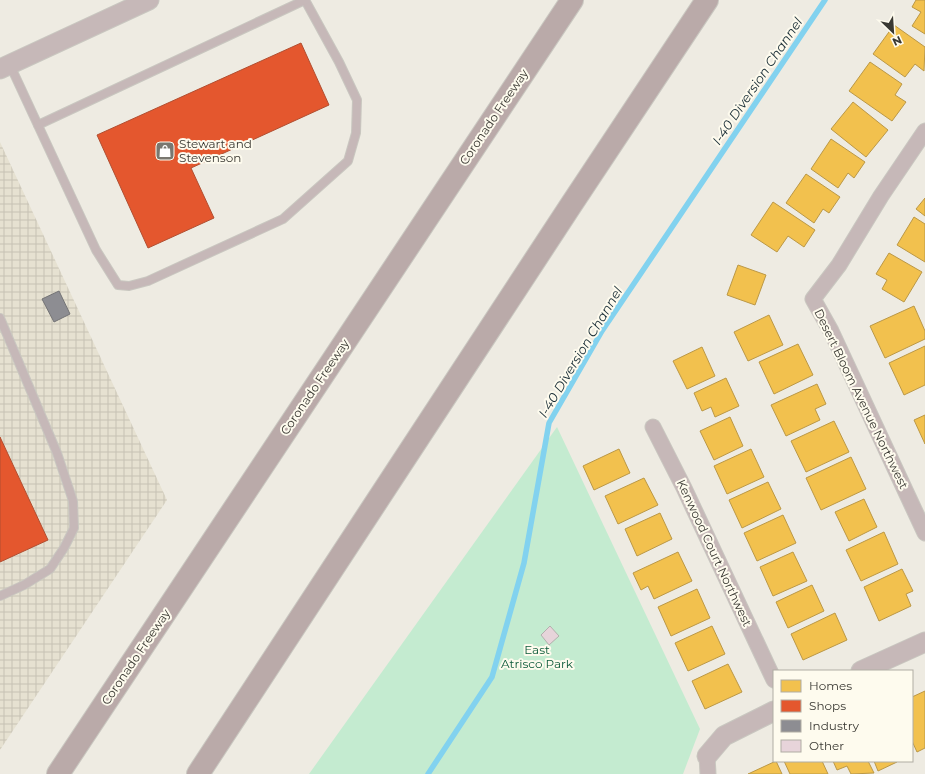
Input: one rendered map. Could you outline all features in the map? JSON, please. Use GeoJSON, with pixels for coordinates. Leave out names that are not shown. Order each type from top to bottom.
{"type":"FeatureCollection","features":[{"type":"Feature","properties":{"kind":"highway","name":"Coronado Freeway"},"geometry":{"type":"LineString","coordinates":[[58,774],[572,0]]}},
{"type":"Feature","properties":{"kind":"highway"},"geometry":{"type":"LineString","coordinates":[[198,774],[707,0]]}},
{"type":"Feature","properties":{"kind":"street"},"geometry":{"type":"LineString","coordinates":[[5,67],[149,0]]}},
{"type":"Feature","properties":{"kind":"street","name":"Desert Bloom Avenue Northwest"},"geometry":{"type":"LineString","coordinates":[[919,505],[832,332],[813,299],[839,265],[881,196],[925,131]]}},
{"type":"Feature","properties":{"kind":"street","name":"Kenwood Court Northwest"},"geometry":{"type":"LineString","coordinates":[[653,427],[684,488],[773,678]]}},
{"type":"Feature","properties":{"kind":"street"},"geometry":{"type":"LineString","coordinates":[[919,505],[925,534]]}},
{"type":"Feature","properties":{"kind":"street"},"geometry":{"type":"LineString","coordinates":[[863,670],[925,642]]}},
{"type":"Feature","properties":{"kind":"street"},"geometry":{"type":"LineString","coordinates":[[707,765],[724,736],[773,712]]}},
{"type":"Feature","properties":{"kind":"lane"},"geometry":{"type":"LineString","coordinates":[[5,67],[38,125],[96,250],[118,285],[129,286],[148,281],[283,219],[348,161],[356,132],[357,100],[339,62],[305,0],[38,125]]}},
{"type":"Feature","properties":{"kind":"lane"},"geometry":{"type":"LineString","coordinates":[[0,318],[57,453],[73,501],[74,528],[64,548],[50,569],[24,585],[0,596]]}},
{"type":"Feature","properties":{"kind":"shaded area"},"geometry":{"type":"Polygon","coordinates":[[[0,142],[167,500],[0,750],[0,142]]]}},
{"type":"Feature","properties":{"kind":"green space","name":"East Atrisco Park"},"geometry":{"type":"Polygon","coordinates":[[[557,427],[700,729],[683,774],[309,774],[557,427]]]}},
{"type":"Feature","properties":{"kind":"building: Homes"},"geometry":{"type":"Polygon","coordinates":[[[916,0],[925,0],[925,34],[912,26],[921,12],[912,7],[916,0]]]}},
{"type":"Feature","properties":{"kind":"building: Homes"},"geometry":{"type":"Polygon","coordinates":[[[894,25],[925,47],[924,71],[915,64],[905,77],[873,54],[894,25]]]}},
{"type":"Feature","properties":{"kind":"building: Homes"},"geometry":{"type":"Polygon","coordinates":[[[870,62],[902,84],[895,95],[906,102],[892,121],[849,91],[870,62]]]}},
{"type":"Feature","properties":{"kind":"building: Homes"},"geometry":{"type":"Polygon","coordinates":[[[853,102],[888,130],[866,157],[831,129],[853,102]]]}},
{"type":"Feature","properties":{"kind":"building: Homes"},"geometry":{"type":"Polygon","coordinates":[[[831,139],[865,162],[854,178],[848,173],[838,188],[811,169],[831,139]]]}},
{"type":"Feature","properties":{"kind":"building: Homes"},"geometry":{"type":"Polygon","coordinates":[[[806,174],[840,197],[829,213],[823,209],[814,223],[786,203],[806,174]]]}},
{"type":"Feature","properties":{"kind":"building: Homes"},"geometry":{"type":"Polygon","coordinates":[[[925,198],[925,216],[916,209],[925,198]]]}},
{"type":"Feature","properties":{"kind":"building: Homes"},"geometry":{"type":"Polygon","coordinates":[[[773,202],[815,230],[804,247],[788,236],[777,252],[751,235],[773,202]]]}},
{"type":"Feature","properties":{"kind":"building: Homes"},"geometry":{"type":"Polygon","coordinates":[[[914,217],[925,224],[925,262],[897,245],[914,217]]]}},
{"type":"Feature","properties":{"kind":"building: Homes"},"geometry":{"type":"Polygon","coordinates":[[[889,253],[922,272],[904,302],[882,289],[887,280],[876,274],[889,253]]]}},
{"type":"Feature","properties":{"kind":"building: Homes"},"geometry":{"type":"Polygon","coordinates":[[[738,265],[766,275],[755,305],[727,295],[738,265]]]}},
{"type":"Feature","properties":{"kind":"building: Homes"},"geometry":{"type":"Polygon","coordinates":[[[914,306],[925,331],[925,339],[885,358],[870,326],[914,306]]]}},
{"type":"Feature","properties":{"kind":"building: Homes"},"geometry":{"type":"Polygon","coordinates":[[[769,315],[783,345],[748,361],[734,332],[769,315]]]}},
{"type":"Feature","properties":{"kind":"building: Homes"},"geometry":{"type":"Polygon","coordinates":[[[798,344],[813,375],[774,394],[759,362],[798,344]]]}},
{"type":"Feature","properties":{"kind":"building: Homes"},"geometry":{"type":"Polygon","coordinates":[[[925,346],[925,385],[904,395],[889,363],[925,346]]]}},
{"type":"Feature","properties":{"kind":"building: Homes"},"geometry":{"type":"Polygon","coordinates":[[[702,347],[715,376],[687,389],[673,361],[702,347]]]}},
{"type":"Feature","properties":{"kind":"building: Homes"},"geometry":{"type":"Polygon","coordinates":[[[726,378],[739,406],[715,417],[711,407],[702,411],[694,393],[726,378]]]}},
{"type":"Feature","properties":{"kind":"building: Homes"},"geometry":{"type":"Polygon","coordinates":[[[817,384],[826,404],[815,409],[820,420],[786,436],[771,405],[817,384]]]}},
{"type":"Feature","properties":{"kind":"building: Homes"},"geometry":{"type":"Polygon","coordinates":[[[925,415],[925,444],[914,420],[925,415]]]}},
{"type":"Feature","properties":{"kind":"building: Homes"},"geometry":{"type":"Polygon","coordinates":[[[730,417],[743,446],[714,460],[700,431],[730,417]]]}},
{"type":"Feature","properties":{"kind":"building: Homes"},"geometry":{"type":"Polygon","coordinates":[[[834,421],[849,452],[806,472],[791,441],[834,421]]]}},
{"type":"Feature","properties":{"kind":"building: Homes"},"geometry":{"type":"Polygon","coordinates":[[[619,449],[630,473],[594,490],[583,466],[619,449]]]}},
{"type":"Feature","properties":{"kind":"building: Homes"},"geometry":{"type":"Polygon","coordinates":[[[751,449],[764,477],[727,494],[714,466],[751,449]]]}},
{"type":"Feature","properties":{"kind":"building: Homes"},"geometry":{"type":"Polygon","coordinates":[[[851,457],[866,489],[821,510],[806,478],[851,457]]]}},
{"type":"Feature","properties":{"kind":"building: Homes"},"geometry":{"type":"Polygon","coordinates":[[[644,478],[658,505],[618,524],[605,496],[644,478]]]}},
{"type":"Feature","properties":{"kind":"building: Homes"},"geometry":{"type":"Polygon","coordinates":[[[768,482],[781,509],[742,528],[729,500],[768,482]]]}},
{"type":"Feature","properties":{"kind":"building: Homes"},"geometry":{"type":"Polygon","coordinates":[[[864,499],[877,527],[849,541],[835,512],[864,499]]]}},
{"type":"Feature","properties":{"kind":"building: Homes"},"geometry":{"type":"Polygon","coordinates":[[[660,513],[672,539],[637,556],[625,529],[660,513]]]}},
{"type":"Feature","properties":{"kind":"building: Homes"},"geometry":{"type":"Polygon","coordinates":[[[783,515],[796,543],[757,561],[744,533],[783,515]]]}},
{"type":"Feature","properties":{"kind":"building: Homes"},"geometry":{"type":"Polygon","coordinates":[[[884,532],[898,564],[861,581],[846,550],[884,532]]]}},
{"type":"Feature","properties":{"kind":"building: Homes"},"geometry":{"type":"Polygon","coordinates":[[[678,552],[692,581],[654,599],[648,586],[641,590],[633,573],[678,552]]]}},
{"type":"Feature","properties":{"kind":"building: Homes"},"geometry":{"type":"Polygon","coordinates":[[[793,552],[807,581],[773,596],[760,567],[793,552]]]}},
{"type":"Feature","properties":{"kind":"building: Homes"},"geometry":{"type":"Polygon","coordinates":[[[902,569],[913,591],[906,594],[911,606],[879,621],[864,587],[902,569]]]}},
{"type":"Feature","properties":{"kind":"building: Homes"},"geometry":{"type":"Polygon","coordinates":[[[812,585],[824,611],[788,628],[776,602],[812,585]]]}},
{"type":"Feature","properties":{"kind":"building: Homes"},"geometry":{"type":"Polygon","coordinates":[[[697,589],[710,618],[671,636],[658,607],[697,589]]]}},
{"type":"Feature","properties":{"kind":"building: Homes"},"geometry":{"type":"Polygon","coordinates":[[[835,613],[847,640],[803,660],[791,634],[835,613]]]}},
{"type":"Feature","properties":{"kind":"building: Homes"},"geometry":{"type":"Polygon","coordinates":[[[712,626],[725,654],[688,671],[675,643],[712,626]]]}},
{"type":"Feature","properties":{"kind":"building: Homes"},"geometry":{"type":"Polygon","coordinates":[[[728,664],[742,692],[705,709],[692,681],[728,664]]]}},
{"type":"Feature","properties":{"kind":"building: Homes"},"geometry":{"type":"Polygon","coordinates":[[[925,691],[925,748],[917,752],[913,743],[913,697],[925,691]]]}},
{"type":"Feature","properties":{"kind":"building: Homes"},"geometry":{"type":"Polygon","coordinates":[[[776,762],[782,774],[748,774],[776,762]]]}},
{"type":"Feature","properties":{"kind":"building: Homes"},"geometry":{"type":"Polygon","coordinates":[[[784,762],[822,762],[828,774],[790,774],[784,762]]]}},
{"type":"Feature","properties":{"kind":"building: Homes"},"geometry":{"type":"Polygon","coordinates":[[[833,762],[868,762],[874,773],[851,774],[847,766],[837,770],[833,762]]]}},
{"type":"Feature","properties":{"kind":"building: Homes"},"geometry":{"type":"Polygon","coordinates":[[[874,762],[897,762],[878,771],[874,762]]]}},
{"type":"Feature","properties":{"kind":"building: Shops","name":"Stewart and Stevenson"},"geometry":{"type":"Polygon","coordinates":[[[301,43],[329,105],[191,168],[214,218],[148,248],[97,135],[301,43]]]}},
{"type":"Feature","properties":{"kind":"building: Shops"},"geometry":{"type":"Polygon","coordinates":[[[0,437],[48,540],[0,562],[0,437]]]}},
{"type":"Feature","properties":{"kind":"building: Industry"},"geometry":{"type":"Polygon","coordinates":[[[59,291],[70,314],[54,322],[42,299],[59,291]]]}},
{"type":"Feature","properties":{"kind":"building: Other"},"geometry":{"type":"Polygon","coordinates":[[[550,626],[559,636],[549,645],[541,635],[550,626]]]}},
{"type":"Feature","properties":{"kind":"waterway","name":"I-40 Diversion Channel"},"geometry":{"type":"LineString","coordinates":[[428,774],[492,677],[524,563],[549,423],[602,331],[825,0]]}},
{"type":"Feature","properties":{"kind":"place","name":"Stewart and Stevenson"},"geometry":{"type":"Point","coordinates":[165,151]}}]}
